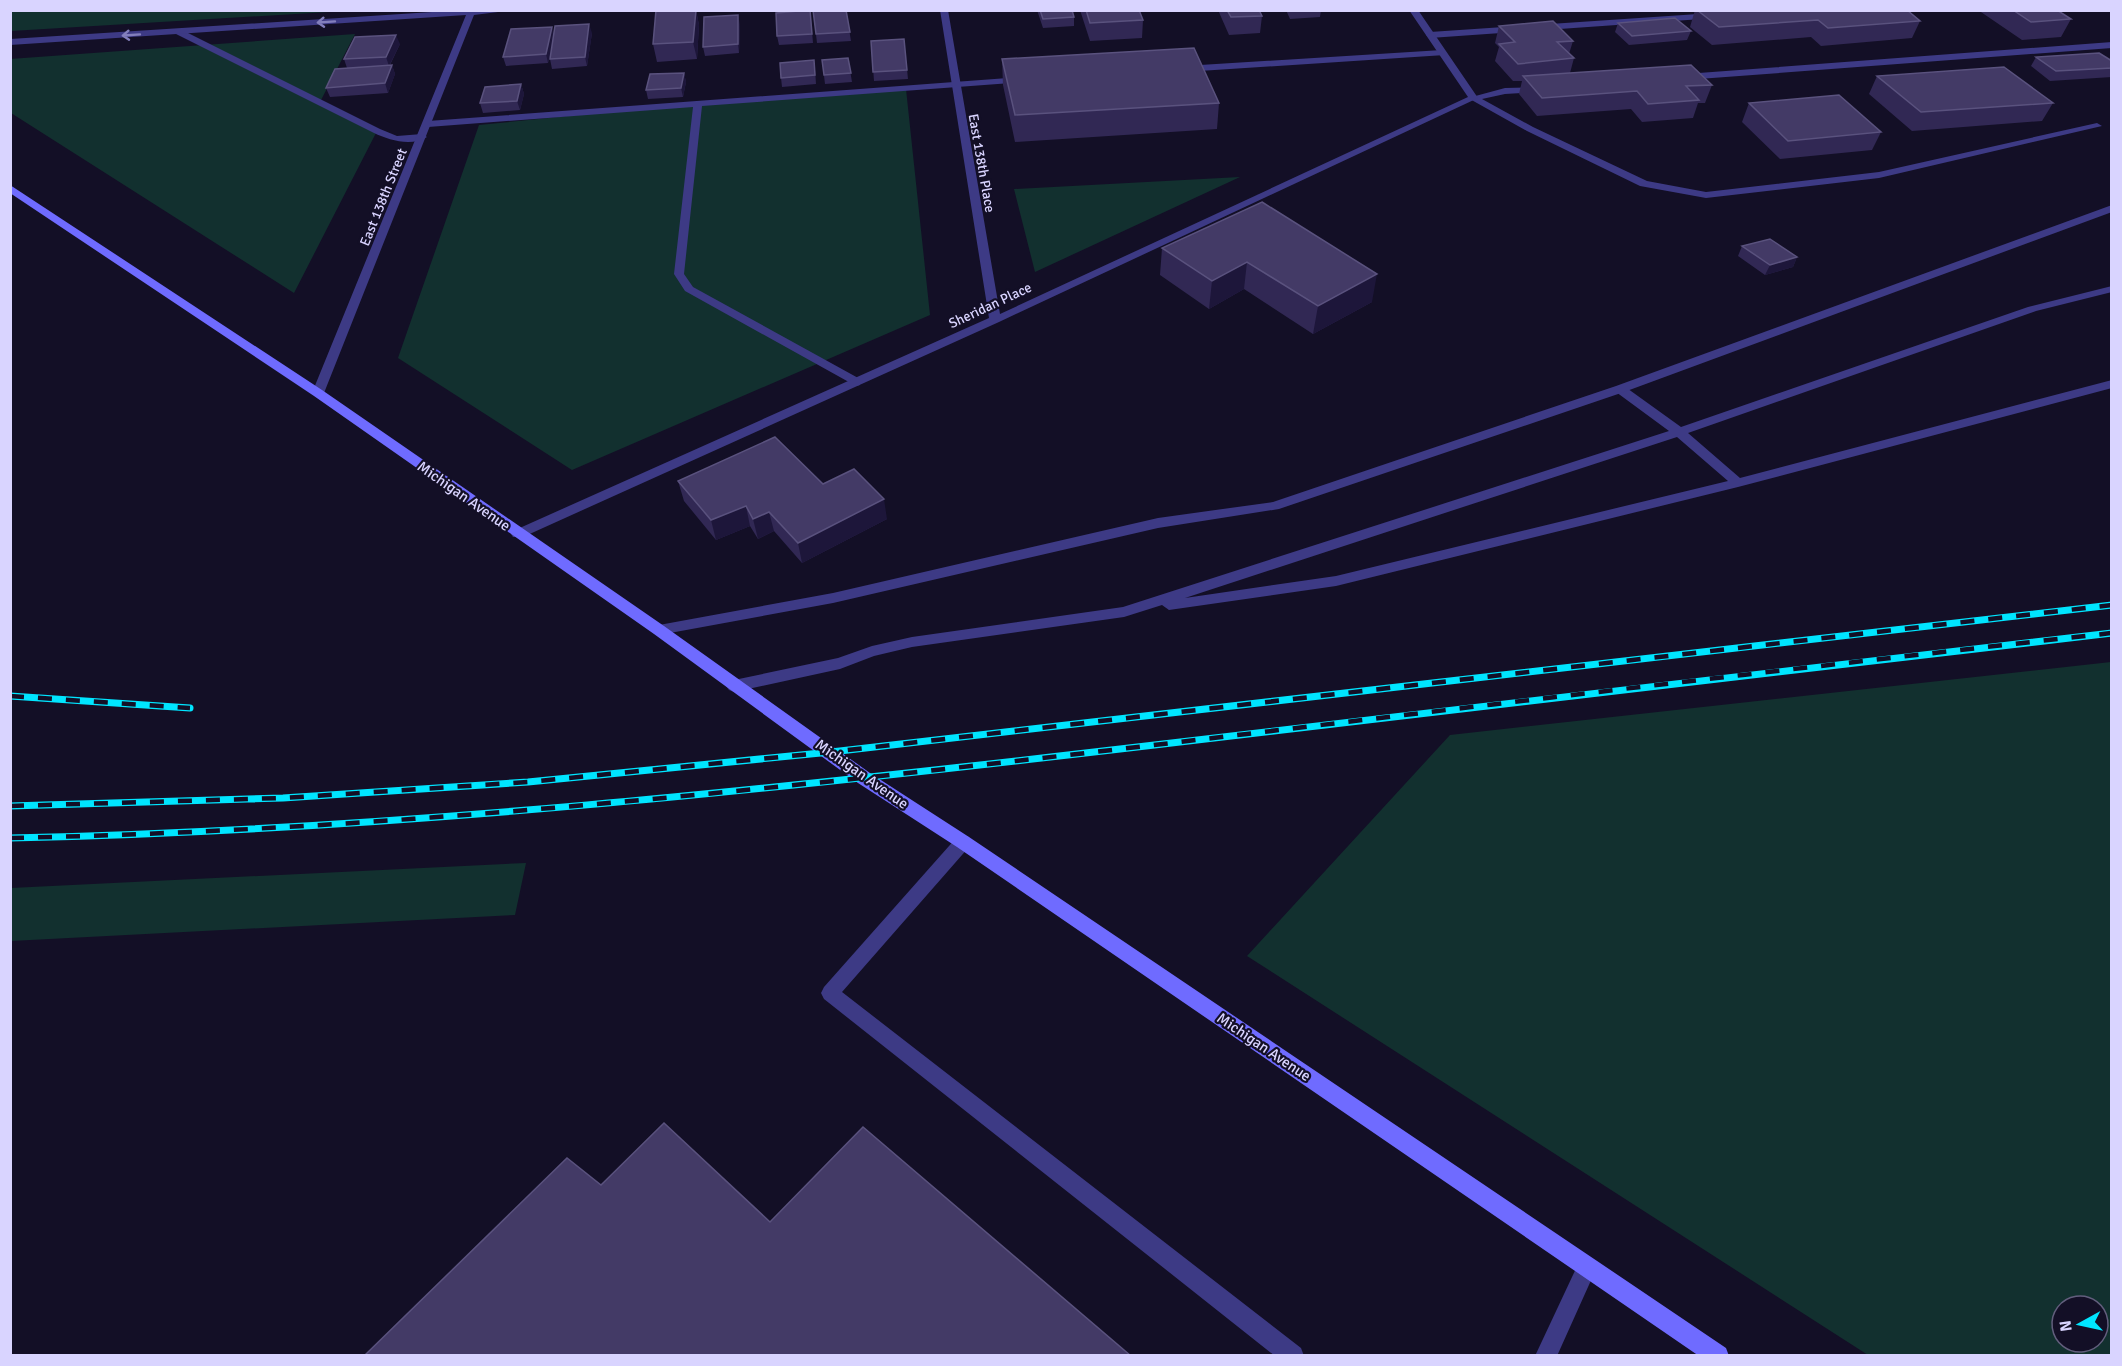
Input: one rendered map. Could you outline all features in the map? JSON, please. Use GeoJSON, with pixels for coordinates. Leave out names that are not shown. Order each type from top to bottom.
{"type":"FeatureCollection","features":[{"type":"Feature","properties":{"kind":"main road","name":"Michigan Avenue"},"geometry":{"type":"LineString","coordinates":[[10,188],[318,393],[659,630],[864,778],[963,842],[1718,1356]]}},
{"type":"Feature","properties":{"kind":"street"},"geometry":{"type":"LineString","coordinates":[[10,42],[510,10]]}},
{"type":"Feature","properties":{"kind":"street","name":"East 138th Place"},"geometry":{"type":"LineString","coordinates":[[944,10],[995,320]]}},
{"type":"Feature","properties":{"kind":"street"},"geometry":{"type":"LineString","coordinates":[[1413,10],[1473,98],[1530,129],[1644,184],[1706,195],[1879,175],[2097,126]]}},
{"type":"Feature","properties":{"kind":"street","name":"East 138th Street"},"geometry":{"type":"LineString","coordinates":[[318,393],[428,124],[471,12]]}},
{"type":"Feature","properties":{"kind":"street"},"geometry":{"type":"LineString","coordinates":[[1430,35],[1721,16]]}},
{"type":"Feature","properties":{"kind":"street"},"geometry":{"type":"LineString","coordinates":[[179,32],[377,131],[396,139],[422,137]]}},
{"type":"Feature","properties":{"kind":"street"},"geometry":{"type":"LineString","coordinates":[[1671,78],[2112,45]]}},
{"type":"Feature","properties":{"kind":"street"},"geometry":{"type":"LineString","coordinates":[[1174,70],[1442,52]]}},
{"type":"Feature","properties":{"kind":"street"},"geometry":{"type":"LineString","coordinates":[[428,124],[1032,80]]}},
{"type":"Feature","properties":{"kind":"street","name":"Sheridan Place"},"geometry":{"type":"LineString","coordinates":[[518,534],[995,320],[1473,98],[1505,91],[1552,87]]}},
{"type":"Feature","properties":{"kind":"street"},"geometry":{"type":"LineString","coordinates":[[698,103],[679,263],[682,281],[689,289],[856,382]]}},
{"type":"Feature","properties":{"kind":"street"},"geometry":{"type":"LineString","coordinates":[[659,630],[833,598],[1158,523],[1275,506],[1620,389],[2112,208]]}},
{"type":"Feature","properties":{"kind":"street"},"geometry":{"type":"LineString","coordinates":[[1124,612],[1592,462],[2021,313],[2112,289]]}},
{"type":"Feature","properties":{"kind":"street"},"geometry":{"type":"LineString","coordinates":[[734,686],[840,663],[872,651],[912,642],[1336,582],[1738,483],[2112,384]]}},
{"type":"Feature","properties":{"kind":"street"},"geometry":{"type":"LineString","coordinates":[[1620,389],[1678,431],[1738,483]]}},
{"type":"Feature","properties":{"kind":"street"},"geometry":{"type":"LineString","coordinates":[[963,842],[830,993],[1293,1356]]}},
{"type":"Feature","properties":{"kind":"street"},"geometry":{"type":"LineString","coordinates":[[1546,1356],[1587,1267]]}},
{"type":"Feature","properties":{"kind":"green space"},"geometry":{"type":"Polygon","coordinates":[[[11,10],[346,10],[346,11],[11,31],[11,10]]]}},
{"type":"Feature","properties":{"kind":"green space"},"geometry":{"type":"Polygon","coordinates":[[[355,34],[320,102],[377,131],[294,293],[11,113],[10,59],[355,34]]]}},
{"type":"Feature","properties":{"kind":"green space"},"geometry":{"type":"Polygon","coordinates":[[[906,89],[930,315],[572,470],[398,358],[479,125],[698,103],[906,89]]]}},
{"type":"Feature","properties":{"kind":"green space"},"geometry":{"type":"Polygon","coordinates":[[[1240,177],[1035,272],[1014,189],[1240,177]]]}},
{"type":"Feature","properties":{"kind":"green space"},"geometry":{"type":"Polygon","coordinates":[[[2111,662],[2111,1355],[1868,1355],[1247,956],[1450,735],[2111,662]]]}},
{"type":"Feature","properties":{"kind":"green space"},"geometry":{"type":"Polygon","coordinates":[[[526,863],[515,915],[11,941],[11,888],[526,863]]]}},
{"type":"Feature","properties":{"kind":"building"},"geometry":{"type":"Polygon","coordinates":[[[656,10],[696,10],[693,42],[653,44],[656,10]]]}},
{"type":"Feature","properties":{"kind":"building"},"geometry":{"type":"Polygon","coordinates":[[[810,10],[812,34],[777,36],[776,13],[810,10]]]}},
{"type":"Feature","properties":{"kind":"building"},"geometry":{"type":"Polygon","coordinates":[[[813,10],[846,10],[850,32],[816,34],[813,10]]]}},
{"type":"Feature","properties":{"kind":"building"},"geometry":{"type":"Polygon","coordinates":[[[1040,10],[1072,10],[1074,17],[1043,19],[1040,10]]]}},
{"type":"Feature","properties":{"kind":"building"},"geometry":{"type":"Polygon","coordinates":[[[1086,10],[1139,10],[1143,20],[1090,23],[1086,10]]]}},
{"type":"Feature","properties":{"kind":"building"},"geometry":{"type":"Polygon","coordinates":[[[1227,10],[1259,10],[1262,16],[1231,17],[1227,10]]]}},
{"type":"Feature","properties":{"kind":"building"},"geometry":{"type":"Polygon","coordinates":[[[1697,10],[1907,10],[1920,21],[1828,28],[1818,20],[1719,27],[1697,10]]]}},
{"type":"Feature","properties":{"kind":"building"},"geometry":{"type":"Polygon","coordinates":[[[2013,10],[2057,10],[2071,19],[2031,22],[2013,10]]]}},
{"type":"Feature","properties":{"kind":"building"},"geometry":{"type":"Polygon","coordinates":[[[738,15],[738,44],[703,47],[704,17],[738,15]]]}},
{"type":"Feature","properties":{"kind":"building"},"geometry":{"type":"Polygon","coordinates":[[[1675,18],[1691,31],[1632,36],[1618,23],[1675,18]]]}},
{"type":"Feature","properties":{"kind":"building"},"geometry":{"type":"Polygon","coordinates":[[[1553,21],[1573,41],[1557,42],[1574,58],[1518,64],[1499,44],[1515,42],[1499,26],[1553,21]]]}},
{"type":"Feature","properties":{"kind":"building"},"geometry":{"type":"Polygon","coordinates":[[[589,24],[585,57],[550,59],[555,26],[589,24]]]}},
{"type":"Feature","properties":{"kind":"building"},"geometry":{"type":"Polygon","coordinates":[[[552,27],[546,54],[503,57],[511,29],[552,27]]]}},
{"type":"Feature","properties":{"kind":"building"},"geometry":{"type":"Polygon","coordinates":[[[396,35],[386,57],[344,59],[355,37],[396,35]]]}},
{"type":"Feature","properties":{"kind":"building"},"geometry":{"type":"Polygon","coordinates":[[[904,39],[907,70],[873,72],[871,41],[904,39]]]}},
{"type":"Feature","properties":{"kind":"building"},"geometry":{"type":"Polygon","coordinates":[[[1194,48],[1219,103],[1015,115],[1002,59],[1194,48]]]}},
{"type":"Feature","properties":{"kind":"building"},"geometry":{"type":"Polygon","coordinates":[[[2099,53],[2112,61],[2112,68],[2056,71],[2036,57],[2099,53]]]}},
{"type":"Feature","properties":{"kind":"building"},"geometry":{"type":"Polygon","coordinates":[[[848,58],[851,73],[824,75],[822,60],[848,58]]]}},
{"type":"Feature","properties":{"kind":"building"},"geometry":{"type":"Polygon","coordinates":[[[814,60],[815,75],[781,78],[780,63],[814,60]]]}},
{"type":"Feature","properties":{"kind":"building"},"geometry":{"type":"Polygon","coordinates":[[[392,65],[385,83],[326,88],[335,69],[392,65]]]}},
{"type":"Feature","properties":{"kind":"building"},"geometry":{"type":"Polygon","coordinates":[[[1691,65],[1712,85],[1686,86],[1699,100],[1648,104],[1637,91],[1542,98],[1523,76],[1691,65]]]}},
{"type":"Feature","properties":{"kind":"building"},"geometry":{"type":"Polygon","coordinates":[[[2004,67],[2053,103],[1921,112],[1877,76],[2004,67]]]}},
{"type":"Feature","properties":{"kind":"building"},"geometry":{"type":"Polygon","coordinates":[[[684,73],[681,88],[646,90],[650,74],[684,73]]]}},
{"type":"Feature","properties":{"kind":"building"},"geometry":{"type":"Polygon","coordinates":[[[521,84],[517,101],[480,103],[485,87],[521,84]]]}},
{"type":"Feature","properties":{"kind":"building"},"geometry":{"type":"Polygon","coordinates":[[[1839,95],[1881,132],[1788,141],[1749,103],[1839,95]]]}},
{"type":"Feature","properties":{"kind":"building"},"geometry":{"type":"Polygon","coordinates":[[[1262,202],[1377,274],[1318,306],[1247,262],[1212,281],[1162,248],[1262,202]]]}},
{"type":"Feature","properties":{"kind":"building"},"geometry":{"type":"Polygon","coordinates":[[[1770,239],[1797,257],[1770,265],[1742,246],[1770,239]]]}},
{"type":"Feature","properties":{"kind":"building"},"geometry":{"type":"Polygon","coordinates":[[[775,437],[823,484],[854,469],[884,499],[798,543],[769,512],[753,519],[746,506],[711,520],[678,481],[775,437]]]}},
{"type":"Feature","properties":{"kind":"building"},"geometry":{"type":"Polygon","coordinates":[[[664,1123],[770,1222],[863,1127],[1131,1356],[364,1356],[567,1158],[601,1185],[664,1123]]]}},
{"type":"Feature","properties":{"kind":"railway"},"geometry":{"type":"LineString","coordinates":[[10,806],[283,798],[528,782],[831,752],[2112,605]]}},
{"type":"Feature","properties":{"kind":"railway"},"geometry":{"type":"LineString","coordinates":[[10,838],[155,834],[443,817],[875,777],[2112,633]]}},
{"type":"Feature","properties":{"kind":"railway"},"geometry":{"type":"LineString","coordinates":[[10,696],[190,708]]}}]}
